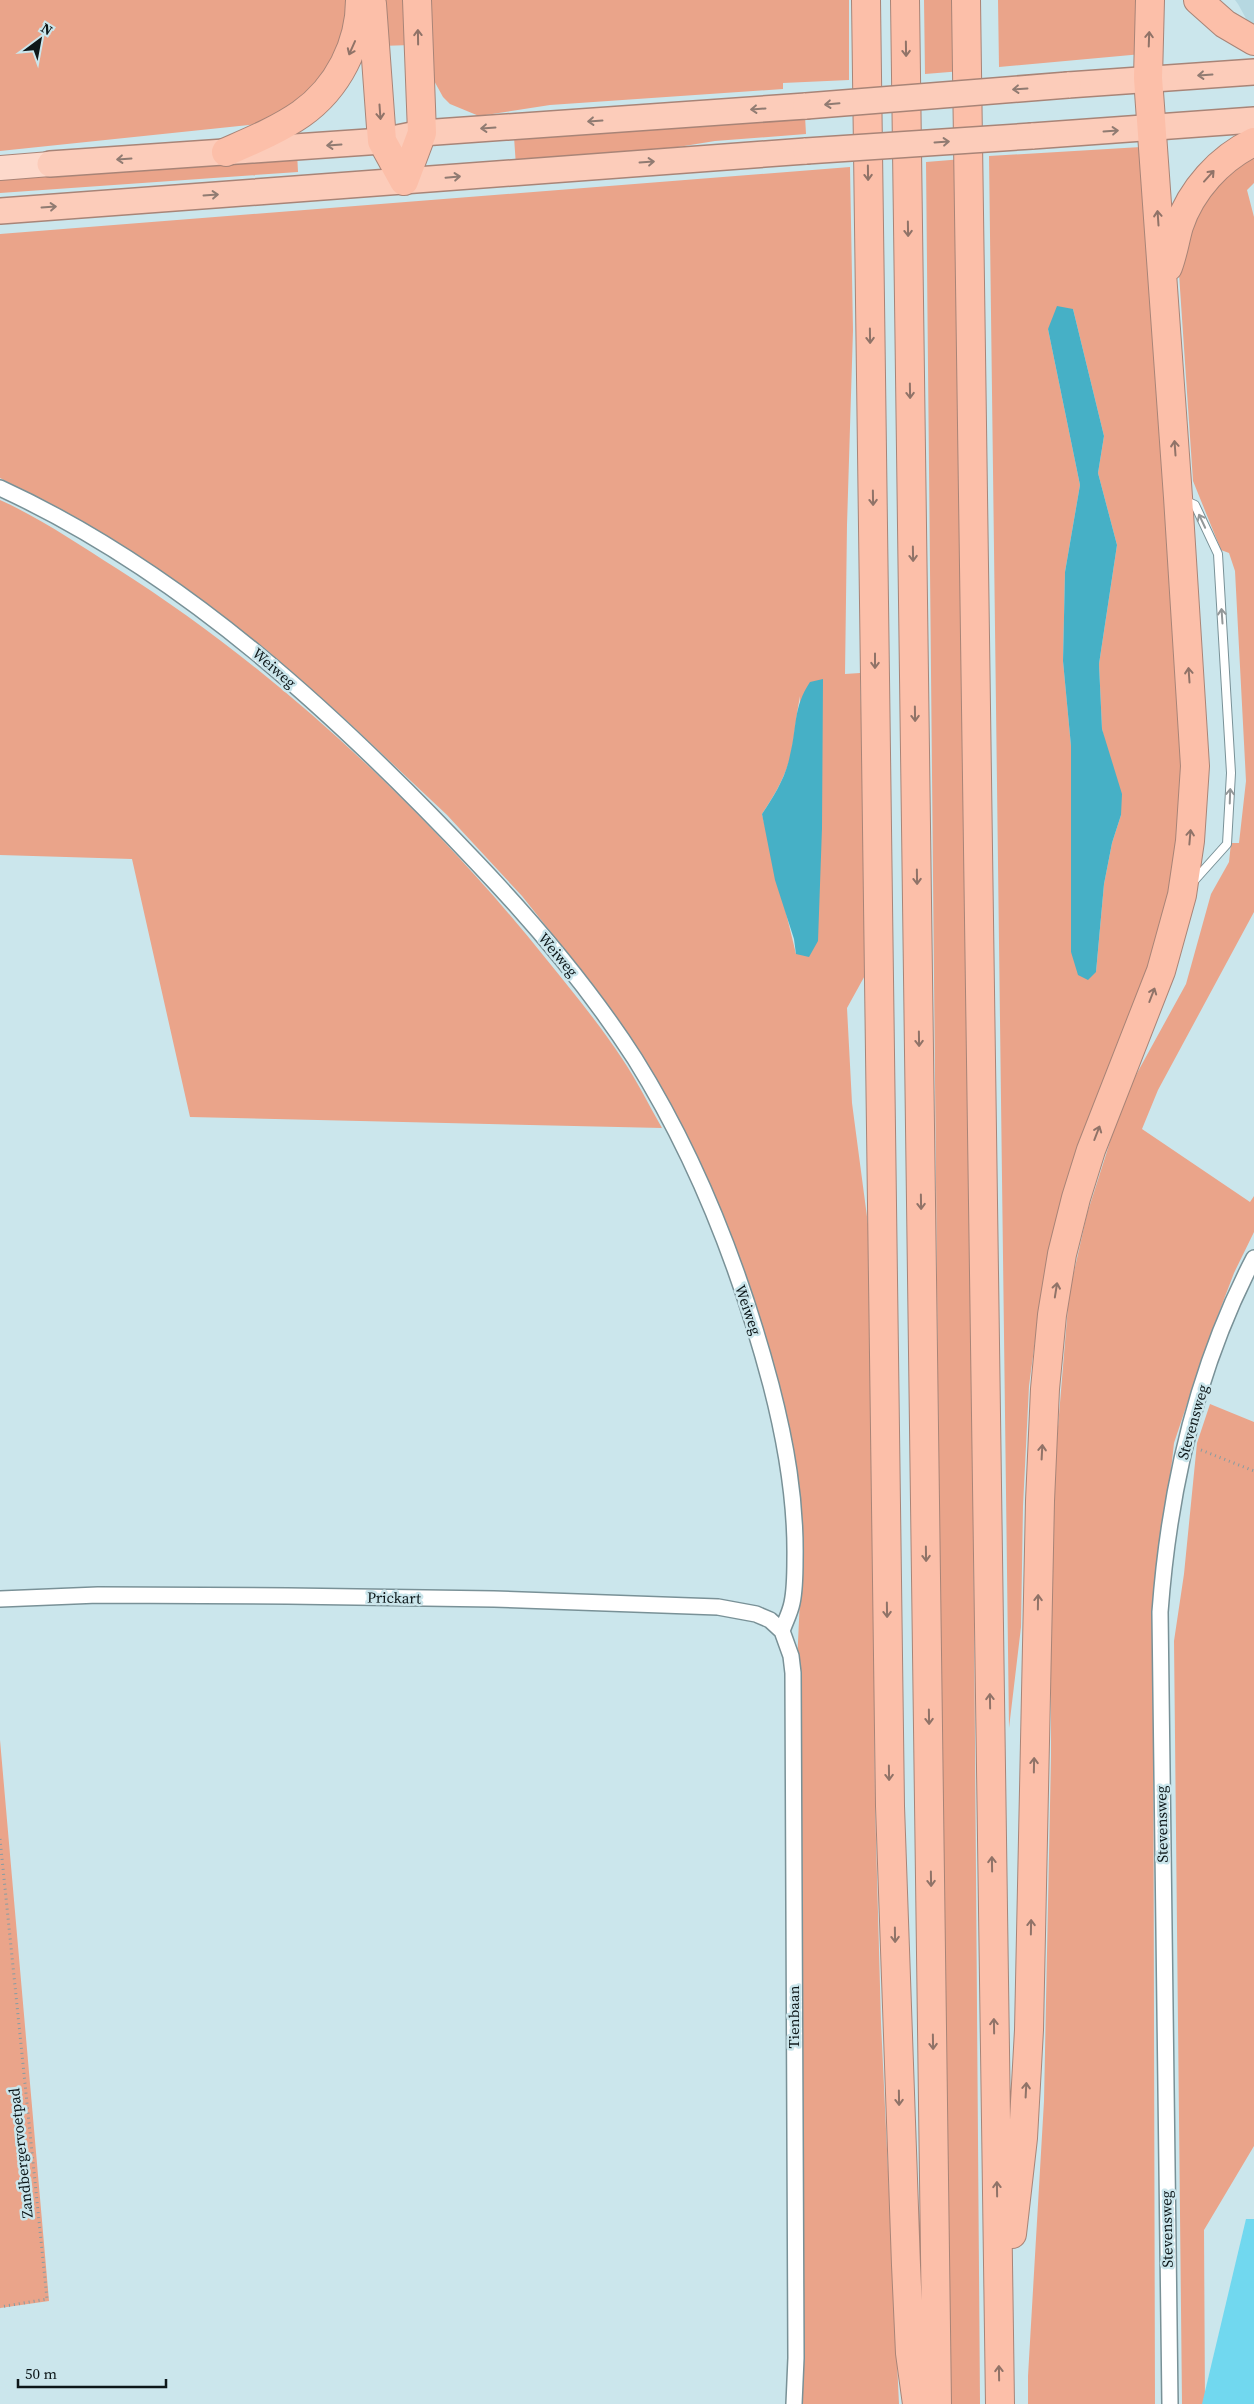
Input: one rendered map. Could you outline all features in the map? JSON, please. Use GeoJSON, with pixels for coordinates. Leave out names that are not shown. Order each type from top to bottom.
{"type":"FeatureCollection","features":[{"type":"Feature","properties":{"kind":"highway"},"geometry":{"type":"LineString","coordinates":[[226,152],[262,136],[301,114],[321,97],[340,71],[356,39],[360,0]]}},
{"type":"Feature","properties":{"kind":"highway"},"geometry":{"type":"LineString","coordinates":[[371,0],[374,11],[382,141],[404,181]]}},
{"type":"Feature","properties":{"kind":"highway"},"geometry":{"type":"LineString","coordinates":[[404,181],[422,133],[418,0]]}},
{"type":"Feature","properties":{"kind":"highway"},"geometry":{"type":"LineString","coordinates":[[866,0],[890,1797],[904,2237],[910,2353],[917,2404]]}},
{"type":"Feature","properties":{"kind":"highway"},"geometry":{"type":"LineString","coordinates":[[905,0],[937,2404]]}},
{"type":"Feature","properties":{"kind":"highway"},"geometry":{"type":"LineString","coordinates":[[966,0],[1000,2404]]}},
{"type":"Feature","properties":{"kind":"highway"},"geometry":{"type":"LineString","coordinates":[[999,2343],[1023,2138],[1028,2040],[1040,1501],[1045,1389],[1052,1315],[1062,1254],[1090,1150],[1161,972],[1182,895],[1190,841],[1195,766],[1148,78],[1150,0]]}},
{"type":"Feature","properties":{"kind":"highway"},"geometry":{"type":"LineString","coordinates":[[1198,0],[1225,24],[1254,41]]}},
{"type":"Feature","properties":{"kind":"highway"},"geometry":{"type":"LineString","coordinates":[[50,164],[382,141],[422,133],[806,106],[1148,78],[1254,72]]}},
{"type":"Feature","properties":{"kind":"highway"},"geometry":{"type":"LineString","coordinates":[[0,211],[598,165],[1254,120]]}},
{"type":"Feature","properties":{"kind":"highway"},"geometry":{"type":"LineString","coordinates":[[1162,284],[1174,251],[1179,228],[1194,195],[1207,177],[1226,159],[1254,142]]}},
{"type":"Feature","properties":{"kind":"main road"},"geometry":{"type":"LineString","coordinates":[[0,168],[50,164]]}},
{"type":"Feature","properties":{"kind":"street","name":"Weiweg"},"geometry":{"type":"LineString","coordinates":[[0,488],[42,507],[140,568],[239,638],[335,721],[412,795],[498,884],[570,968],[633,1057],[677,1133],[716,1222],[764,1360],[784,1437],[794,1502],[795,1550],[792,1603],[782,1631]]}},
{"type":"Feature","properties":{"kind":"street","name":"Stevensweg"},"geometry":{"type":"LineString","coordinates":[[1170,2404],[1160,1612],[1170,1515],[1186,1445],[1216,1345],[1254,1258]]}},
{"type":"Feature","properties":{"kind":"street","name":"Prickart"},"geometry":{"type":"LineString","coordinates":[[0,1599],[98,1595],[288,1596],[484,1599],[709,1606],[737,1609],[756,1614],[770,1620],[782,1631]]}},
{"type":"Feature","properties":{"kind":"street","name":"Tienbaan"},"geometry":{"type":"LineString","coordinates":[[782,1631],[793,1673],[796,2358],[794,2404]]}},
{"type":"Feature","properties":{"kind":"lane"},"geometry":{"type":"LineString","coordinates":[[1178,497],[1195,505],[1218,554],[1231,773],[1227,844],[1182,895]]}},
{"type":"Feature","properties":{"kind":"path"},"geometry":{"type":"LineString","coordinates":[[1186,1445],[1254,1471]]}},
{"type":"Feature","properties":{"kind":"path","name":"Zandbergervoetpad"},"geometry":{"type":"LineString","coordinates":[[0,1839],[47,2299],[0,2307]]}},
{"type":"Feature","properties":{"kind":"shaded area"},"geometry":{"type":"Polygon","coordinates":[[[0,0],[353,0],[346,39],[306,99],[258,124],[0,151],[0,0]]]}},
{"type":"Feature","properties":{"kind":"shaded area"},"geometry":{"type":"Polygon","coordinates":[[[380,0],[411,0],[411,45],[381,46],[380,0]]]}},
{"type":"Feature","properties":{"kind":"shaded area"},"geometry":{"type":"Polygon","coordinates":[[[431,0],[849,0],[849,80],[783,83],[783,89],[550,105],[479,116],[450,104],[443,97],[432,77],[431,0]]]}},
{"type":"Feature","properties":{"kind":"shaded area"},"geometry":{"type":"Polygon","coordinates":[[[924,0],[961,0],[962,71],[925,74],[924,0]]]}},
{"type":"Feature","properties":{"kind":"shaded area"},"geometry":{"type":"Polygon","coordinates":[[[998,0],[1143,0],[1142,54],[999,67],[998,0]]]}},
{"type":"Feature","properties":{"kind":"shaded area"},"geometry":{"type":"Polygon","coordinates":[[[1235,0],[1254,0],[1254,33],[1238,4],[1235,0]]]}},
{"type":"Feature","properties":{"kind":"shaded area"},"geometry":{"type":"Polygon","coordinates":[[[805,116],[806,134],[715,141],[653,151],[516,166],[514,137],[805,116]]]}},
{"type":"Feature","properties":{"kind":"shaded area"},"geometry":{"type":"Polygon","coordinates":[[[1141,147],[1185,774],[1168,929],[1042,1289],[1029,1386],[1023,1506],[1021,1627],[1009,1728],[989,156],[1141,147]],[[1073,309],[1048,329],[1080,485],[1065,572],[1063,661],[1071,746],[1071,952],[1096,972],[1104,884],[1112,843],[1121,815],[1102,729],[1099,664],[1117,545],[1098,473],[1104,436],[1073,309]]]}},
{"type":"Feature","properties":{"kind":"shaded area"},"geometry":{"type":"Polygon","coordinates":[[[297,152],[298,172],[0,193],[0,173],[297,152]]]}},
{"type":"Feature","properties":{"kind":"shaded area"},"geometry":{"type":"Polygon","coordinates":[[[1254,155],[1254,183],[1247,190],[1254,217],[1254,912],[1158,1090],[1142,1129],[1250,1202],[1254,1196],[1254,1232],[1234,1273],[1207,1344],[1174,1443],[1153,1633],[1155,2404],[1028,2404],[1044,2101],[1051,1756],[1051,1593],[1056,1451],[1069,1294],[1087,1214],[1125,1095],[1186,984],[1211,894],[1229,862],[1231,843],[1239,843],[1246,781],[1235,571],[1229,553],[1221,550],[1193,481],[1179,274],[1198,206],[1216,183],[1254,155]]]}},
{"type":"Feature","properties":{"kind":"shaded area"},"geometry":{"type":"Polygon","coordinates":[[[963,159],[980,2404],[948,2404],[926,162],[963,159]]]}},
{"type":"Feature","properties":{"kind":"shaded area"},"geometry":{"type":"Polygon","coordinates":[[[850,167],[853,330],[845,674],[860,673],[868,970],[847,1008],[852,1103],[871,1247],[875,1803],[881,2023],[899,2404],[799,2404],[796,1686],[801,1576],[799,1482],[787,1427],[756,1316],[637,1051],[588,979],[522,896],[447,815],[345,719],[269,652],[163,574],[75,518],[0,478],[0,234],[850,167]],[[800,696],[789,762],[779,786],[762,814],[796,954],[800,696]]]}},
{"type":"Feature","properties":{"kind":"shaded area"},"geometry":{"type":"Polygon","coordinates":[[[0,500],[59,532],[116,568],[176,608],[235,651],[347,746],[401,797],[501,905],[586,1009],[633,1076],[662,1128],[190,1117],[132,859],[0,855],[0,500]]]}},
{"type":"Feature","properties":{"kind":"shaded area"},"geometry":{"type":"Polygon","coordinates":[[[1210,1404],[1254,1422],[1254,2146],[1204,2230],[1205,2404],[1182,2404],[1174,1641],[1184,1574],[1197,1443],[1210,1404]]]}},
{"type":"Feature","properties":{"kind":"shaded area"},"geometry":{"type":"Polygon","coordinates":[[[0,1740],[49,2301],[0,2308],[0,1740]]]}},
{"type":"Feature","properties":{"kind":"water"},"geometry":{"type":"Polygon","coordinates":[[[1057,306],[1073,309],[1104,436],[1098,473],[1117,545],[1099,664],[1102,729],[1122,794],[1121,815],[1112,843],[1104,884],[1096,972],[1088,980],[1078,975],[1071,952],[1071,746],[1063,661],[1065,572],[1080,485],[1048,329],[1057,306]]]}},
{"type":"Feature","properties":{"kind":"water"},"geometry":{"type":"Polygon","coordinates":[[[823,679],[822,828],[818,941],[809,957],[796,954],[794,939],[775,880],[762,814],[786,771],[798,709],[805,691],[810,682],[823,679]]]}},
{"type":"Feature","properties":{"kind":"building"},"geometry":{"type":"Polygon","coordinates":[[[1246,2219],[1254,2219],[1254,2404],[1202,2404],[1246,2219]]]}}]}
